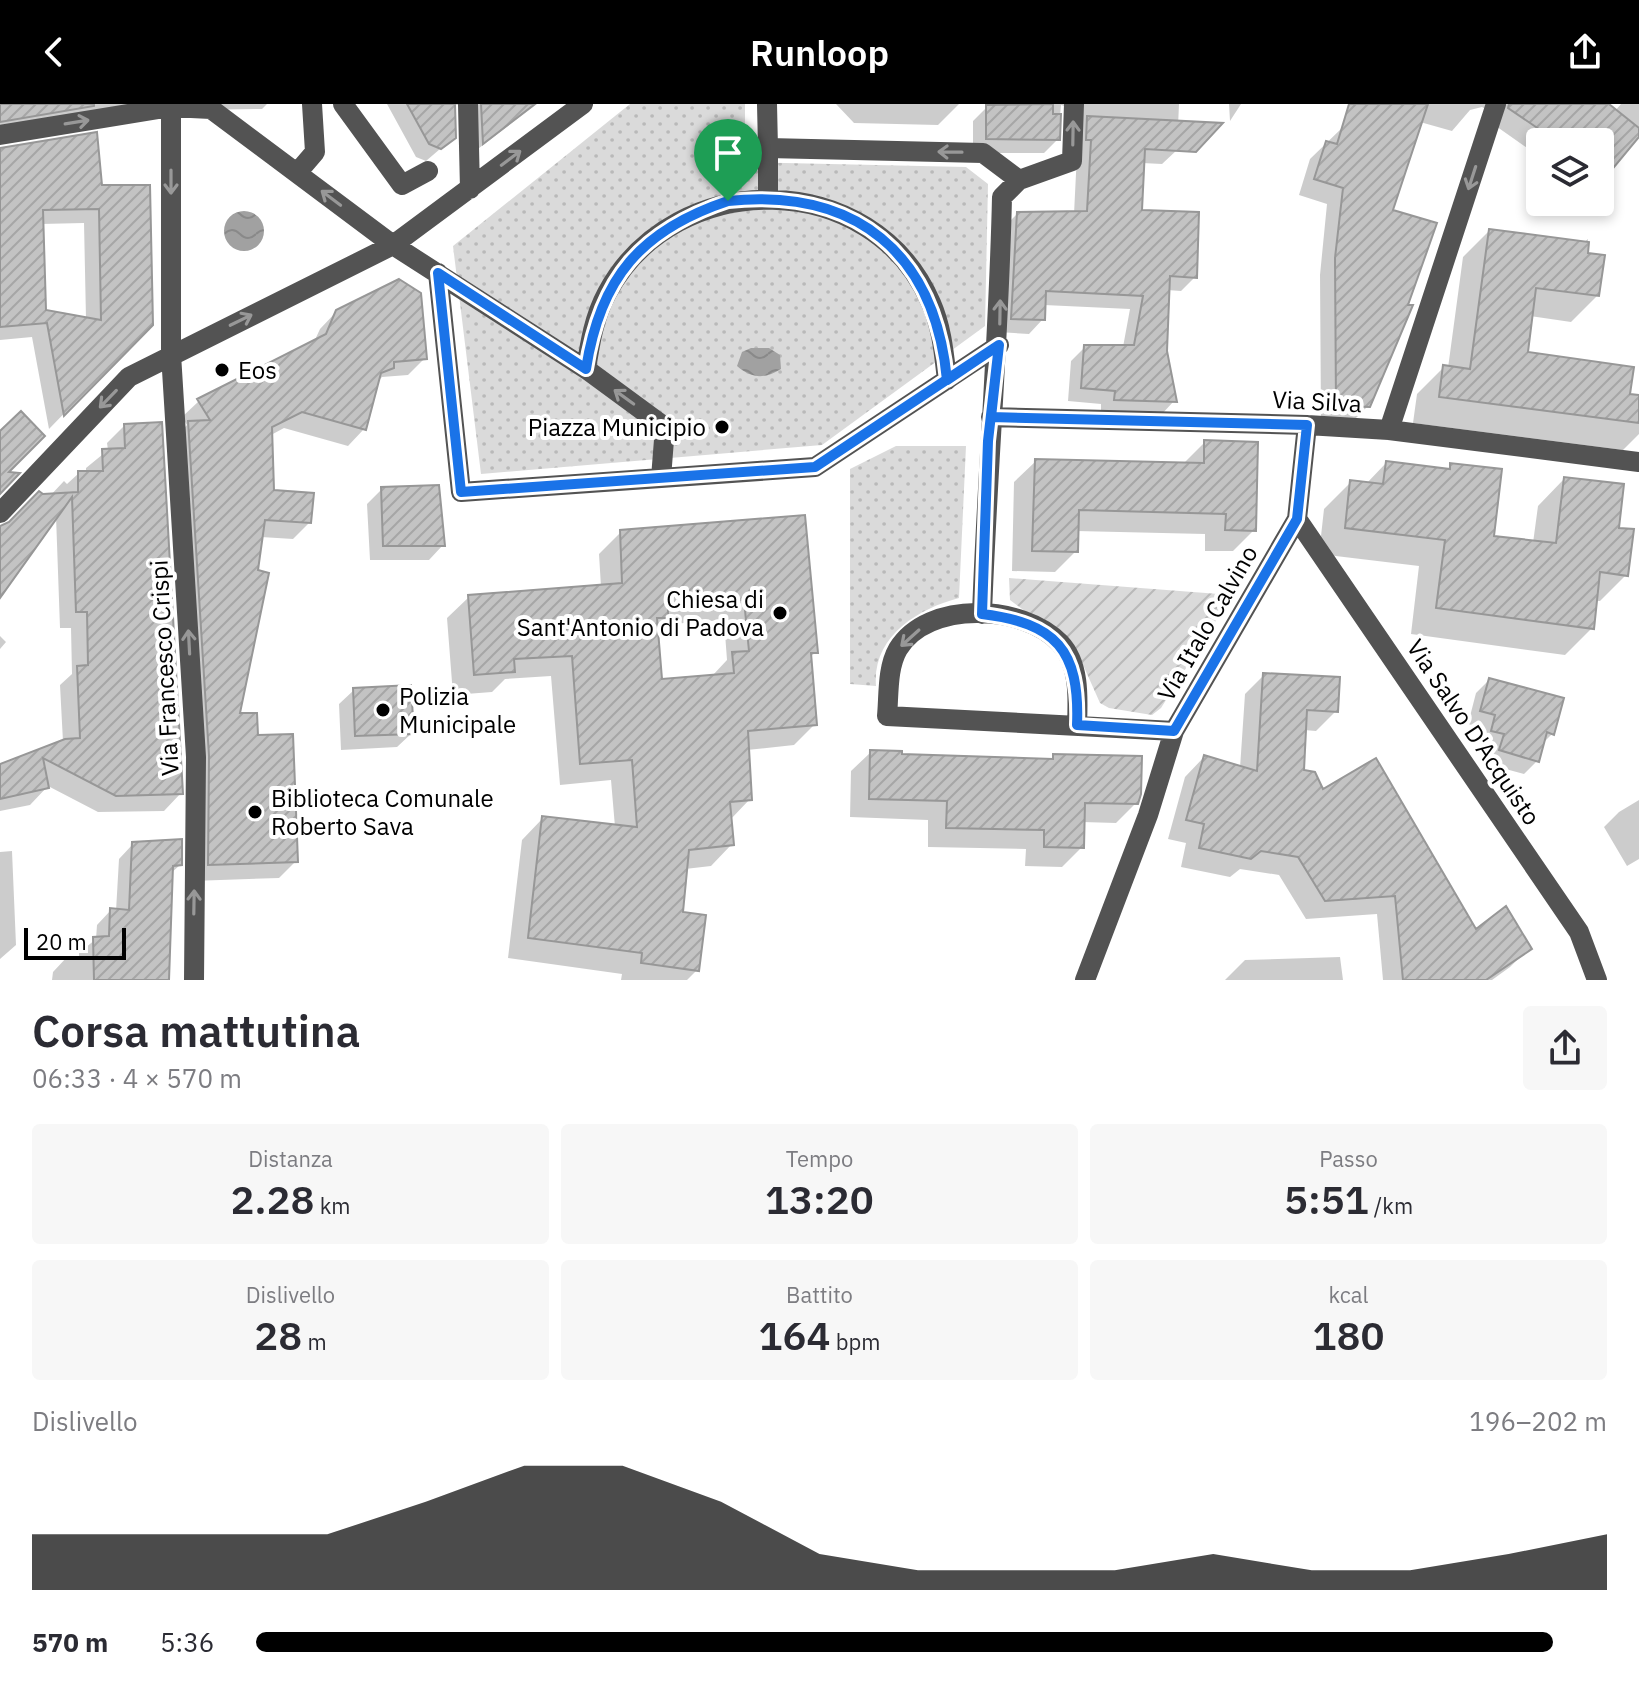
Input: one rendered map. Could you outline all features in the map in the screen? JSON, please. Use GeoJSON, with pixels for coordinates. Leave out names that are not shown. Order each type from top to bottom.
{"type":"FeatureCollection","features":[{"type":"Feature","properties":{"kind":"street"},"geometry":{"type":"LineString","coordinates":[[297,173],[315,152],[312,104]]}},
{"type":"Feature","properties":{"kind":"street"},"geometry":{"type":"LineString","coordinates":[[343,104],[402,185],[428,171]]}},
{"type":"Feature","properties":{"kind":"street"},"geometry":{"type":"LineString","coordinates":[[468,104],[470,189]]}},
{"type":"Feature","properties":{"kind":"street"},"geometry":{"type":"LineString","coordinates":[[0,513],[129,377],[393,245],[583,104]]}},
{"type":"Feature","properties":{"kind":"street"},"geometry":{"type":"LineString","coordinates":[[767,104],[768,197]]}},
{"type":"Feature","properties":{"kind":"street"},"geometry":{"type":"LineString","coordinates":[[982,614],[991,417],[999,345],[1002,197],[1019,180],[1072,161],[1074,104]]}},
{"type":"Feature","properties":{"kind":"street"},"geometry":{"type":"LineString","coordinates":[[1389,430],[1496,104]]}},
{"type":"Feature","properties":{"kind":"street"},"geometry":{"type":"LineString","coordinates":[[0,135],[171,106],[211,109],[393,245],[586,369],[665,427],[661,478]]}},
{"type":"Feature","properties":{"kind":"street","name":"Via Francesco Crispi"},"geometry":{"type":"LineString","coordinates":[[171,106],[171,354],[196,757],[194,980]]}},
{"type":"Feature","properties":{"kind":"street"},"geometry":{"type":"LineString","coordinates":[[768,148],[983,153],[1019,180]]}},
{"type":"Feature","properties":{"kind":"street"},"geometry":{"type":"LineString","coordinates":[[586,369],[592,330],[607,293],[628,261],[691,213],[728,201],[768,197],[809,202],[847,216],[890,248],[909,267],[931,302],[943,341],[947,380]]}},
{"type":"Feature","properties":{"kind":"street"},"geometry":{"type":"LineString","coordinates":[[438,273],[461,492],[815,467],[999,345]]}},
{"type":"Feature","properties":{"kind":"street","name":"Via Silva"},"geometry":{"type":"LineString","coordinates":[[991,417],[1389,430],[1639,462]]}},
{"type":"Feature","properties":{"kind":"street","name":"Via Italo Calvino"},"geometry":{"type":"LineString","coordinates":[[1085,980],[1148,815],[1174,731],[1297,519],[1307,425]]}},
{"type":"Feature","properties":{"kind":"street","name":"Via Salvo D'Acquisto"},"geometry":{"type":"LineString","coordinates":[[1297,519],[1579,932],[1597,980]]}},
{"type":"Feature","properties":{"kind":"street"},"geometry":{"type":"LineString","coordinates":[[1077,725],[1078,693],[1074,671],[1062,644],[1043,630],[1022,621],[982,614],[946,617],[915,631],[898,649],[890,672],[887,716],[1174,731]]}},
{"type":"Feature","properties":{"kind":"shaded area"},"geometry":{"type":"Polygon","coordinates":[[[630,104],[745,104],[745,141],[736,162],[966,167],[988,184],[985,326],[822,445],[481,474],[453,246],[630,104]]]}},
{"type":"Feature","properties":{"kind":"shaded area"},"geometry":{"type":"Polygon","coordinates":[[[896,446],[966,446],[959,598],[928,610],[900,628],[881,653],[876,686],[850,684],[850,469],[896,446]]]}},
{"type":"Feature","properties":{"kind":"shaded area"},"geometry":{"type":"Polygon","coordinates":[[[1009,578],[1232,595],[1161,708],[1152,715],[1109,708],[1100,703],[1076,649],[1010,600],[1009,578]]]}},
{"type":"Feature","properties":{"kind":"water"},"geometry":{"type":"Polygon","coordinates":[[[244,211],[258,217],[264,231],[258,245],[244,251],[230,245],[224,231],[230,217],[244,211]]]}},
{"type":"Feature","properties":{"kind":"water"},"geometry":{"type":"Polygon","coordinates":[[[751,348],[769,348],[780,355],[781,369],[759,376],[737,366],[742,352],[751,348]]]}},
{"type":"Feature","properties":{"kind":"building"},"geometry":{"type":"Polygon","coordinates":[[[0,104],[94,104],[94,106],[0,122],[0,104]]]}},
{"type":"Feature","properties":{"kind":"building"},"geometry":{"type":"Polygon","coordinates":[[[407,104],[455,104],[456,138],[441,149],[429,144],[407,104]]]}},
{"type":"Feature","properties":{"kind":"building"},"geometry":{"type":"Polygon","coordinates":[[[481,104],[535,104],[483,144],[481,104]]]}},
{"type":"Feature","properties":{"kind":"building"},"geometry":{"type":"Polygon","coordinates":[[[1053,104],[1053,114],[1061,114],[1060,140],[986,139],[986,105],[1053,104]]]}},
{"type":"Feature","properties":{"kind":"building"},"geometry":{"type":"Polygon","coordinates":[[[1349,104],[1428,104],[1393,210],[1437,223],[1408,305],[1413,305],[1370,407],[1336,406],[1335,258],[1343,188],[1314,179],[1326,141],[1337,144],[1349,104]]]}},
{"type":"Feature","properties":{"kind":"building"},"geometry":{"type":"Polygon","coordinates":[[[1509,104],[1609,104],[1639,128],[1639,137],[1614,167],[1614,128],[1537,128],[1508,108],[1509,104]]]}},
{"type":"Feature","properties":{"kind":"building"},"geometry":{"type":"Polygon","coordinates":[[[1087,116],[1223,123],[1196,152],[1145,149],[1142,210],[1199,212],[1197,278],[1170,276],[1167,351],[1177,402],[1114,400],[1115,391],[1081,388],[1084,345],[1134,345],[1143,296],[1046,291],[1045,320],[1011,319],[1017,212],[1087,211],[1091,140],[1086,140],[1087,116]]]}},
{"type":"Feature","properties":{"kind":"building"},"geometry":{"type":"Polygon","coordinates":[[[97,132],[102,185],[150,185],[153,325],[64,416],[47,323],[0,327],[0,148],[97,132]],[[99,209],[43,210],[46,310],[101,320],[99,209]]]}},
{"type":"Feature","properties":{"kind":"building"},"geometry":{"type":"Polygon","coordinates":[[[1489,229],[1589,242],[1588,253],[1605,255],[1599,296],[1536,288],[1528,352],[1634,367],[1630,394],[1639,395],[1639,423],[1439,397],[1443,365],[1470,369],[1489,229]]]}},
{"type":"Feature","properties":{"kind":"building"},"geometry":{"type":"Polygon","coordinates":[[[399,279],[421,293],[427,359],[394,362],[394,368],[381,373],[366,430],[302,412],[272,427],[274,490],[314,493],[311,523],[265,520],[258,570],[269,573],[240,713],[257,713],[258,735],[293,734],[298,862],[208,865],[209,756],[188,421],[210,420],[197,399],[326,334],[336,310],[399,279]]]}},
{"type":"Feature","properties":{"kind":"building"},"geometry":{"type":"Polygon","coordinates":[[[21,411],[45,436],[9,472],[20,473],[0,494],[0,431],[21,411]]]}},
{"type":"Feature","properties":{"kind":"building"},"geometry":{"type":"Polygon","coordinates":[[[162,422],[183,794],[116,796],[43,758],[49,788],[0,799],[0,764],[65,739],[80,738],[77,666],[88,665],[87,612],[76,612],[72,497],[0,598],[0,526],[9,522],[39,491],[43,494],[78,492],[78,471],[103,471],[102,449],[125,448],[124,424],[162,422]]]}},
{"type":"Feature","properties":{"kind":"building"},"geometry":{"type":"Polygon","coordinates":[[[1204,440],[1258,442],[1256,531],[1225,530],[1226,514],[1079,510],[1078,552],[1032,551],[1035,459],[1204,463],[1204,440]]]}},
{"type":"Feature","properties":{"kind":"building"},"geometry":{"type":"Polygon","coordinates":[[[1386,461],[1450,469],[1450,463],[1502,469],[1494,536],[1556,543],[1564,477],[1624,484],[1619,528],[1634,529],[1628,576],[1600,572],[1594,629],[1436,608],[1445,540],[1345,528],[1350,480],[1383,484],[1386,461]]]}},
{"type":"Feature","properties":{"kind":"building"},"geometry":{"type":"Polygon","coordinates":[[[439,485],[445,546],[383,546],[381,487],[439,485]]]}},
{"type":"Feature","properties":{"kind":"building"},"geometry":{"type":"Polygon","coordinates":[[[805,515],[818,653],[811,653],[817,725],[748,731],[752,800],[730,802],[734,845],[689,850],[683,912],[706,915],[699,971],[641,963],[642,953],[528,938],[542,816],[637,827],[632,760],[580,764],[572,656],[514,659],[515,672],[474,675],[468,595],[622,583],[620,530],[805,515]],[[744,600],[668,605],[668,618],[657,618],[662,679],[734,673],[732,652],[749,651],[744,600]]]}},
{"type":"Feature","properties":{"kind":"building"},"geometry":{"type":"Polygon","coordinates":[[[1263,673],[1340,677],[1338,712],[1307,710],[1304,770],[1315,772],[1323,789],[1376,758],[1476,929],[1506,906],[1532,949],[1486,980],[1403,980],[1395,896],[1325,901],[1298,857],[1261,851],[1251,859],[1199,848],[1204,824],[1186,820],[1204,755],[1257,771],[1263,673]]]}},
{"type":"Feature","properties":{"kind":"building"},"geometry":{"type":"Polygon","coordinates":[[[1489,678],[1564,698],[1554,735],[1547,732],[1539,762],[1499,750],[1504,734],[1491,731],[1495,715],[1480,711],[1489,678]]]}},
{"type":"Feature","properties":{"kind":"building","name":"Polizia Municipale"},"geometry":{"type":"Polygon","coordinates":[[[411,685],[414,734],[355,736],[353,688],[411,685]]]}},
{"type":"Feature","properties":{"kind":"building"},"geometry":{"type":"Polygon","coordinates":[[[870,750],[902,751],[902,754],[1053,759],[1053,754],[1142,756],[1141,794],[1138,804],[1085,803],[1084,848],[1044,847],[1044,830],[946,828],[947,801],[869,799],[870,750]]]}},
{"type":"Feature","properties":{"kind":"building"},"geometry":{"type":"Polygon","coordinates":[[[182,839],[182,865],[173,866],[169,980],[94,980],[93,937],[109,936],[110,908],[129,910],[132,842],[182,839]]]}},
{"type":"Feature","properties":{"kind":"place","name":"Eos"},"geometry":{"type":"Point","coordinates":[222,370]}},
{"type":"Feature","properties":{"kind":"place","name":"Piazza Municipio"},"geometry":{"type":"Point","coordinates":[722,427]}},
{"type":"Feature","properties":{"kind":"place","name":"Chiesa di Sant'Antonio di Padova"},"geometry":{"type":"Point","coordinates":[780,613]}},
{"type":"Feature","properties":{"kind":"place","name":"Polizia Municipale"},"geometry":{"type":"Point","coordinates":[383,710]}},
{"type":"Feature","properties":{"kind":"place","name":"Biblioteca Comunale Roberto Sava"},"geometry":{"type":"Point","coordinates":[255,812]}},
{"type":"Feature","properties":{"kind":"route"},"geometry":{"type":"LineString","coordinates":[[728,201],[691,213],[657,234],[628,261],[607,293],[592,330],[586,369],[438,273],[461,492],[815,467],[947,380],[999,345],[991,417],[1307,425],[1297,519],[1174,731],[1077,725],[1078,693],[1074,671],[1062,644],[1043,630],[1012,617],[982,614],[988,441],[999,345],[947,380],[943,341],[931,302],[909,267],[881,238],[847,216],[809,202],[768,197],[728,201]]}}]}
